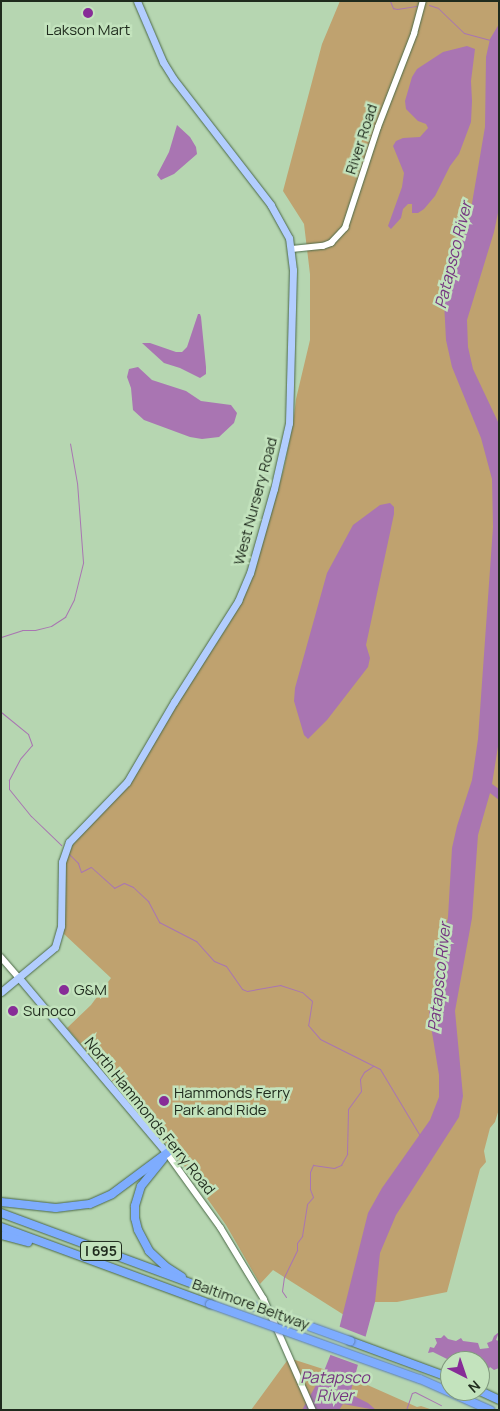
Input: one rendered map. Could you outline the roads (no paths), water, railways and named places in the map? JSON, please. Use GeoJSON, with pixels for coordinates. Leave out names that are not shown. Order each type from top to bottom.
{"type":"FeatureCollection","features":[{"type":"Feature","properties":{"kind":"highway"},"geometry":{"type":"LineString","coordinates":[[1,1202],[56,1208],[90,1204],[112,1194],[167,1153]]}},
{"type":"Feature","properties":{"kind":"highway"},"geometry":{"type":"LineString","coordinates":[[167,1153],[147,1176],[137,1196],[135,1218],[138,1230],[149,1251],[157,1259],[202,1288]]}},
{"type":"Feature","properties":{"kind":"highway","name":"Baltimore Beltway"},"geometry":{"type":"LineString","coordinates":[[1,1213],[440,1374]]}},
{"type":"Feature","properties":{"kind":"highway","name":"Baltimore Beltway"},"geometry":{"type":"LineString","coordinates":[[1,1227],[420,1379],[490,1410]]}},
{"type":"Feature","properties":{"kind":"highway"},"geometry":{"type":"LineString","coordinates":[[1,1235],[83,1258]]}},
{"type":"Feature","properties":{"kind":"main road","name":"West Nursery Road"},"geometry":{"type":"LineString","coordinates":[[1,992],[54,948],[59,939],[61,926],[62,862],[69,842],[127,782],[174,702],[230,616],[250,573],[280,467],[289,423],[292,374],[292,249],[279,216],[206,123],[163,62],[137,1]]}},
{"type":"Feature","properties":{"kind":"main road","name":"North Hammonds Ferry Road"},"geometry":{"type":"LineString","coordinates":[[19,978],[167,1153]]}},
{"type":"Feature","properties":{"kind":"street","name":"River Road"},"geometry":{"type":"LineString","coordinates":[[292,249],[323,246],[331,243],[345,228],[386,104],[414,34],[423,1]]}},
{"type":"Feature","properties":{"kind":"street","name":"North Hammonds Ferry Road"},"geometry":{"type":"LineString","coordinates":[[1,957],[19,978]]}},
{"type":"Feature","properties":{"kind":"street","name":"North Hammonds Ferry Road"},"geometry":{"type":"LineString","coordinates":[[167,1153],[218,1223],[264,1299],[314,1410]]}},
{"type":"Feature","properties":{"kind":"water","name":"Patapsco River"},"geometry":{"type":"Polygon","coordinates":[[[499,24],[499,208],[494,232],[467,320],[468,347],[473,369],[499,424],[499,740],[492,784],[499,789],[499,800],[490,793],[478,835],[472,918],[455,1011],[463,1096],[459,1117],[396,1215],[380,1253],[375,1302],[350,1394],[368,1403],[376,1410],[343,1404],[339,1410],[302,1410],[324,1371],[336,1341],[368,1213],[382,1188],[430,1120],[439,1097],[439,1075],[429,1014],[448,917],[452,848],[472,780],[478,739],[493,527],[492,479],[481,438],[452,367],[446,340],[444,302],[470,215],[485,127],[486,57],[490,39],[499,24]]]}},
{"type":"Feature","properties":{"kind":"water"},"geometry":{"type":"Polygon","coordinates":[[[467,46],[475,49],[471,81],[471,122],[459,154],[450,166],[435,196],[424,209],[418,213],[412,213],[412,204],[408,204],[403,209],[401,218],[391,229],[388,226],[402,187],[404,173],[393,146],[396,141],[403,138],[420,137],[428,128],[426,124],[418,121],[406,109],[405,101],[412,77],[417,69],[443,52],[467,46]]]}},
{"type":"Feature","properties":{"kind":"water"},"geometry":{"type":"Polygon","coordinates":[[[177,125],[190,137],[196,147],[197,154],[174,174],[161,180],[157,175],[169,152],[177,125]]]}},
{"type":"Feature","properties":{"kind":"water"},"geometry":{"type":"Polygon","coordinates":[[[198,314],[201,317],[206,367],[206,374],[200,378],[180,368],[164,363],[142,343],[150,343],[176,352],[182,352],[187,347],[198,314]]]}},
{"type":"Feature","properties":{"kind":"water"},"geometry":{"type":"Polygon","coordinates":[[[138,367],[152,380],[186,391],[201,401],[231,405],[237,413],[234,423],[219,437],[202,439],[190,437],[144,420],[133,410],[131,388],[127,377],[129,369],[138,367]]]}},
{"type":"Feature","properties":{"kind":"water"},"geometry":{"type":"Polygon","coordinates":[[[390,503],[394,507],[394,514],[366,645],[370,658],[368,667],[327,720],[308,739],[304,735],[294,701],[295,688],[327,573],[353,525],[380,505],[390,503]]]}},
{"type":"Feature","properties":{"kind":"water"},"geometry":{"type":"Polygon","coordinates":[[[499,1332],[496,1340],[499,1341],[499,1368],[494,1370],[490,1367],[490,1351],[440,1351],[440,1356],[433,1352],[428,1353],[430,1347],[434,1348],[437,1343],[435,1338],[441,1338],[444,1335],[448,1339],[456,1341],[461,1338],[463,1341],[478,1343],[480,1349],[489,1348],[487,1343],[492,1341],[499,1332]]]}},
{"type":"Feature","properties":{"kind":"waterway"},"geometry":{"type":"LineString","coordinates":[[390,1],[393,8],[397,9],[417,6]]}},
{"type":"Feature","properties":{"kind":"waterway"},"geometry":{"type":"LineString","coordinates":[[429,5],[438,8],[464,33],[491,40]]}},
{"type":"Feature","properties":{"kind":"waterway"},"geometry":{"type":"LineString","coordinates":[[1,637],[22,630],[35,630],[51,626],[65,617],[74,599],[83,562],[77,483],[70,444]]}},
{"type":"Feature","properties":{"kind":"waterway"},"geometry":{"type":"LineString","coordinates":[[1,712],[28,734],[32,745],[20,759],[9,780],[9,789],[31,816],[61,845]]}},
{"type":"Feature","properties":{"kind":"waterway"},"geometry":{"type":"LineString","coordinates":[[69,854],[78,863],[81,872],[91,867],[114,888],[124,883],[133,887],[148,901],[159,922],[196,941],[214,961],[226,966],[242,989],[247,991],[280,985],[302,992],[312,1001],[308,1025],[320,1039],[380,1069],[419,1134]]}},
{"type":"Feature","properties":{"kind":"waterway"},"geometry":{"type":"LineString","coordinates":[[286,1297],[282,1291],[284,1277],[297,1250],[297,1243],[302,1236],[307,1204],[313,1197],[310,1189],[310,1172],[313,1165],[334,1168],[341,1165],[347,1154],[348,1109],[361,1091],[360,1079],[364,1072],[373,1066]]}},
{"type":"Feature","properties":{"kind":"waterway"},"geometry":{"type":"LineString","coordinates":[[406,1410],[412,1393],[415,1392],[441,1405]]}},
{"type":"Feature","properties":{"kind":"place","name":"Lakson Mart"},"geometry":{"type":"Point","coordinates":[88,13]}},
{"type":"Feature","properties":{"kind":"place","name":"G&M"},"geometry":{"type":"Point","coordinates":[64,990]}},
{"type":"Feature","properties":{"kind":"place","name":"Sunoco"},"geometry":{"type":"Point","coordinates":[13,1011]}},
{"type":"Feature","properties":{"kind":"place","name":"Hammonds Ferry Park and Ride"},"geometry":{"type":"Point","coordinates":[164,1101]}}]}
